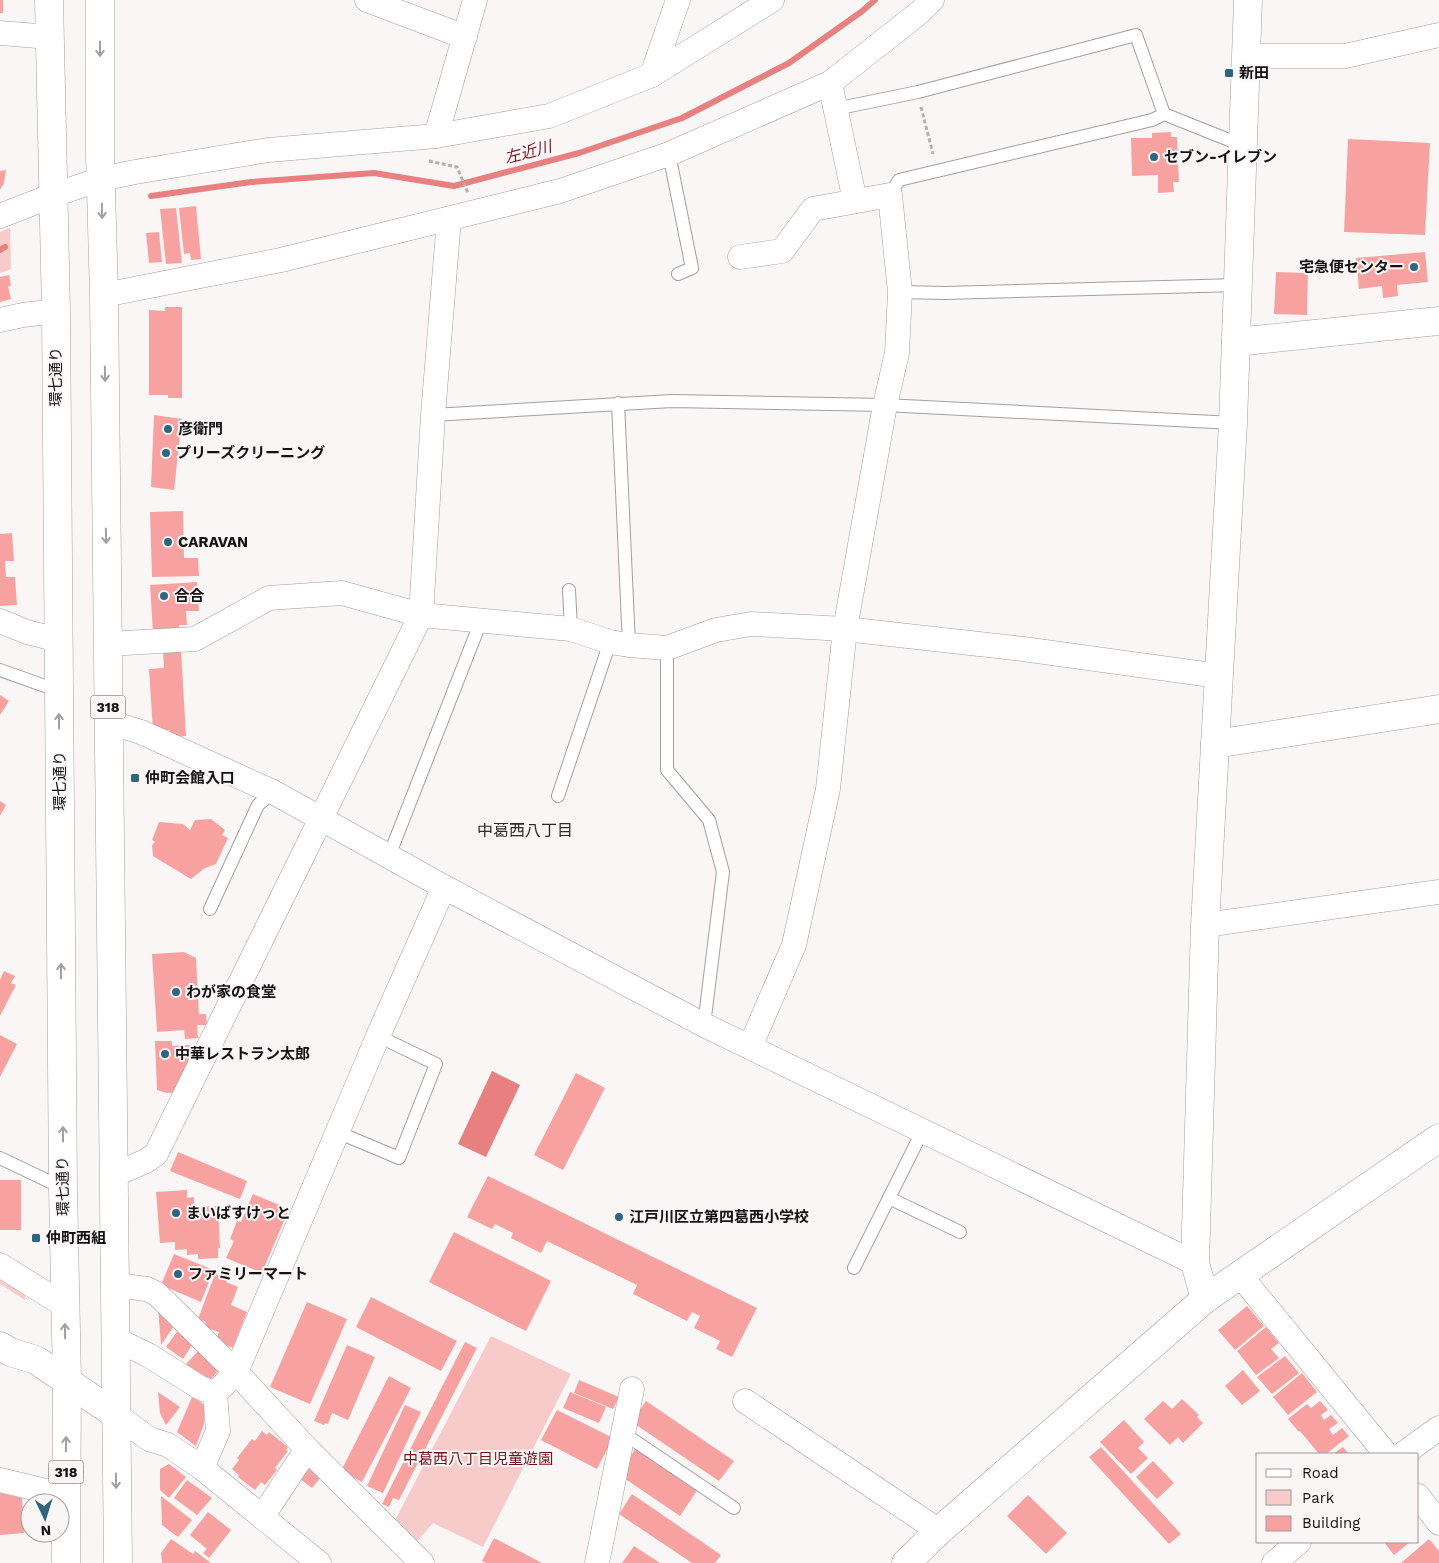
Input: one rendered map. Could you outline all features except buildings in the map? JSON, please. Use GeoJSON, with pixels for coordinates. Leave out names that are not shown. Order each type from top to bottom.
{"type":"FeatureCollection","features":[{"type":"Feature","properties":{"kind":"main road","name":"環七通り"},"geometry":{"type":"LineString","coordinates":[[49,0],[56,312],[64,1305],[67,1380],[66,1493]]}},
{"type":"Feature","properties":{"kind":"main road","name":"318"},"geometry":{"type":"LineString","coordinates":[[100,0],[118,1563]]}},
{"type":"Feature","properties":{"kind":"main road"},"geometry":{"type":"LineString","coordinates":[[1205,1299],[1195,1263],[1205,925],[1233,423],[1248,0]]}},
{"type":"Feature","properties":{"kind":"main road"},"geometry":{"type":"LineString","coordinates":[[1236,342],[1439,322]]}},
{"type":"Feature","properties":{"kind":"main road"},"geometry":{"type":"LineString","coordinates":[[1215,744],[1439,709]]}},
{"type":"Feature","properties":{"kind":"main road"},"geometry":{"type":"LineString","coordinates":[[906,1563],[939,1531],[1205,1299],[1439,1138]]}},
{"type":"Feature","properties":{"kind":"main road"},"geometry":{"type":"LineString","coordinates":[[0,1346],[10,1352],[36,1360],[115,1414]]}},
{"type":"Feature","properties":{"kind":"main road","name":"環七通り"},"geometry":{"type":"LineString","coordinates":[[66,1543],[66,1563]]}},
{"type":"Feature","properties":{"kind":"street"},"geometry":{"type":"LineString","coordinates":[[367,0],[465,37]]}},
{"type":"Feature","properties":{"kind":"street"},"geometry":{"type":"LineString","coordinates":[[436,136],[475,0]]}},
{"type":"Feature","properties":{"kind":"street"},"geometry":{"type":"LineString","coordinates":[[652,75],[678,0]]}},
{"type":"Feature","properties":{"kind":"street"},"geometry":{"type":"LineString","coordinates":[[0,216],[101,179],[135,172],[268,150],[436,136],[549,116],[652,75],[772,0]]}},
{"type":"Feature","properties":{"kind":"street"},"geometry":{"type":"LineString","coordinates":[[104,295],[281,260],[449,219],[560,191],[669,154],[830,83],[920,12],[932,0]]}},
{"type":"Feature","properties":{"kind":"street"},"geometry":{"type":"LineString","coordinates":[[0,33],[50,37]]}},
{"type":"Feature","properties":{"kind":"street"},"geometry":{"type":"LineString","coordinates":[[1245,56],[1345,56],[1439,35]]}},
{"type":"Feature","properties":{"kind":"street"},"geometry":{"type":"LineString","coordinates":[[830,83],[855,201]]}},
{"type":"Feature","properties":{"kind":"street"},"geometry":{"type":"LineString","coordinates":[[740,257],[782,251],[813,209],[890,195],[900,292],[897,353],[885,405],[845,629],[828,789],[794,945],[750,1047]]}},
{"type":"Feature","properties":{"kind":"street"},"geometry":{"type":"LineString","coordinates":[[114,1175],[146,1161],[156,1154],[421,615],[433,415],[449,219]]}},
{"type":"Feature","properties":{"kind":"street"},"geometry":{"type":"LineString","coordinates":[[0,320],[23,315],[56,312]]}},
{"type":"Feature","properties":{"kind":"street"},"geometry":{"type":"LineString","coordinates":[[108,644],[195,639],[269,598],[342,593],[421,615],[481,622],[571,628],[620,643],[667,648],[716,630],[751,624],[845,629],[1023,649],[1219,676]]}},
{"type":"Feature","properties":{"kind":"street"},"geometry":{"type":"LineString","coordinates":[[0,621],[27,632],[58,640]]}},
{"type":"Feature","properties":{"kind":"street"},"geometry":{"type":"LineString","coordinates":[[108,722],[141,732],[273,792],[444,887],[704,1025],[1195,1263]]}},
{"type":"Feature","properties":{"kind":"street"},"geometry":{"type":"LineString","coordinates":[[202,1468],[218,1431],[215,1394],[236,1372],[378,1036],[444,887]]}},
{"type":"Feature","properties":{"kind":"street"},"geometry":{"type":"LineString","coordinates":[[1205,925],[1439,892]]}},
{"type":"Feature","properties":{"kind":"street"},"geometry":{"type":"LineString","coordinates":[[0,1265],[64,1305]]}},
{"type":"Feature","properties":{"kind":"street"},"geometry":{"type":"LineString","coordinates":[[1240,1275],[1385,1453]]}},
{"type":"Feature","properties":{"kind":"street"},"geometry":{"type":"LineString","coordinates":[[114,1285],[147,1289],[157,1294],[236,1372],[307,1449],[422,1563]]}},
{"type":"Feature","properties":{"kind":"street"},"geometry":{"type":"LineString","coordinates":[[115,1339],[148,1355],[199,1387],[215,1394]]}},
{"type":"Feature","properties":{"kind":"street"},"geometry":{"type":"LineString","coordinates":[[597,1563],[632,1389]]}},
{"type":"Feature","properties":{"kind":"street"},"geometry":{"type":"LineString","coordinates":[[745,1401],[939,1531]]}},
{"type":"Feature","properties":{"kind":"street"},"geometry":{"type":"LineString","coordinates":[[115,1414],[148,1439],[168,1444],[202,1468],[319,1563]]}},
{"type":"Feature","properties":{"kind":"street"},"geometry":{"type":"LineString","coordinates":[[1404,1453],[1439,1428]]}},
{"type":"Feature","properties":{"kind":"street"},"geometry":{"type":"LineString","coordinates":[[262,1517],[307,1449]]}},
{"type":"Feature","properties":{"kind":"street"},"geometry":{"type":"LineString","coordinates":[[0,1480],[54,1493]]}},
{"type":"Feature","properties":{"kind":"street"},"geometry":{"type":"LineString","coordinates":[[1419,1497],[1439,1523]]}},
{"type":"Feature","properties":{"kind":"street"},"geometry":{"type":"LineString","coordinates":[[1274,1563],[1298,1543]]}},
{"type":"Feature","properties":{"kind":"lane"},"geometry":{"type":"LineString","coordinates":[[835,109],[918,92],[1136,35],[1164,114]]}},
{"type":"Feature","properties":{"kind":"lane"},"geometry":{"type":"LineString","coordinates":[[890,195],[898,180],[1152,120],[1164,114],[1244,146]]}},
{"type":"Feature","properties":{"kind":"lane"},"geometry":{"type":"LineString","coordinates":[[669,154],[692,268],[678,274]]}},
{"type":"Feature","properties":{"kind":"lane"},"geometry":{"type":"LineString","coordinates":[[900,292],[945,293],[1239,285]]}},
{"type":"Feature","properties":{"kind":"lane"},"geometry":{"type":"LineString","coordinates":[[433,415],[672,401],[885,405],[1233,423]]}},
{"type":"Feature","properties":{"kind":"lane"},"geometry":{"type":"LineString","coordinates":[[558,796],[620,643],[618,403]]}},
{"type":"Feature","properties":{"kind":"lane"},"geometry":{"type":"LineString","coordinates":[[569,590],[571,628]]}},
{"type":"Feature","properties":{"kind":"lane"},"geometry":{"type":"LineString","coordinates":[[389,856],[481,622]]}},
{"type":"Feature","properties":{"kind":"lane"},"geometry":{"type":"LineString","coordinates":[[667,648],[667,770],[708,820],[723,872],[704,1025]]}},
{"type":"Feature","properties":{"kind":"lane"},"geometry":{"type":"LineString","coordinates":[[0,670],[59,691]]}},
{"type":"Feature","properties":{"kind":"lane"},"geometry":{"type":"LineString","coordinates":[[210,909],[258,805],[273,792]]}},
{"type":"Feature","properties":{"kind":"lane"},"geometry":{"type":"LineString","coordinates":[[337,1132],[398,1158],[436,1064],[378,1036]]}},
{"type":"Feature","properties":{"kind":"lane"},"geometry":{"type":"LineString","coordinates":[[854,1268],[923,1130]]}},
{"type":"Feature","properties":{"kind":"lane"},"geometry":{"type":"LineString","coordinates":[[0,1158],[63,1188]]}},
{"type":"Feature","properties":{"kind":"lane"},"geometry":{"type":"LineString","coordinates":[[889,1198],[960,1232]]}},
{"type":"Feature","properties":{"kind":"lane"},"geometry":{"type":"LineString","coordinates":[[623,1433],[734,1508]]}},
{"type":"Feature","properties":{"kind":"path"},"geometry":{"type":"LineString","coordinates":[[918,92],[937,171]]}},
{"type":"Feature","properties":{"kind":"green space"},"geometry":{"type":"Polygon","coordinates":[[[10,228],[11,269],[0,273],[0,232],[10,228]]]}},
{"type":"Feature","properties":{"kind":"green space"},"geometry":{"type":"Polygon","coordinates":[[[0,1271],[26,1286],[25,1300],[0,1284],[0,1271]]]}},
{"type":"Feature","properties":{"kind":"green space","name":"中葛西八丁目児童遊園"},"geometry":{"type":"Polygon","coordinates":[[[491,1336],[571,1374],[483,1547],[433,1523],[414,1545],[392,1526],[491,1336]]]}},
{"type":"Feature","properties":{"kind":"shaded area"},"geometry":{"type":"Polygon","coordinates":[[[492,1071],[520,1085],[486,1157],[458,1144],[492,1071]]]}},
{"type":"Feature","properties":{"kind":"waterway","name":"左近川"},"geometry":{"type":"LineString","coordinates":[[151,196],[251,182],[374,173],[454,186],[579,153],[682,118],[789,63],[875,0]]}},
{"type":"Feature","properties":{"kind":"waterway","name":"左近川"},"geometry":{"type":"LineString","coordinates":[[0,250],[5,247]]}},
{"type":"Feature","properties":{"kind":"place","name":"新田"},"geometry":{"type":"Point","coordinates":[1229,73]}},
{"type":"Feature","properties":{"kind":"place","name":"セブン-イレブン"},"geometry":{"type":"Point","coordinates":[1154,157]}},
{"type":"Feature","properties":{"kind":"place","name":"宅急便センター"},"geometry":{"type":"Point","coordinates":[1414,267]}},
{"type":"Feature","properties":{"kind":"place","name":"彦衛門"},"geometry":{"type":"Point","coordinates":[168,429]}},
{"type":"Feature","properties":{"kind":"place","name":"プリーズクリーニング"},"geometry":{"type":"Point","coordinates":[166,453]}},
{"type":"Feature","properties":{"kind":"place","name":"CARAVAN"},"geometry":{"type":"Point","coordinates":[168,542]}},
{"type":"Feature","properties":{"kind":"place","name":"合合"},"geometry":{"type":"Point","coordinates":[164,596]}},
{"type":"Feature","properties":{"kind":"place","name":"仲町会館入口"},"geometry":{"type":"Point","coordinates":[135,778]}},
{"type":"Feature","properties":{"kind":"place","name":"わが家の食堂"},"geometry":{"type":"Point","coordinates":[176,992]}},
{"type":"Feature","properties":{"kind":"place","name":"中華レストラン太郎"},"geometry":{"type":"Point","coordinates":[165,1054]}},
{"type":"Feature","properties":{"kind":"place","name":"まいばすけっと"},"geometry":{"type":"Point","coordinates":[176,1213]}},
{"type":"Feature","properties":{"kind":"place","name":"江戸川区立第四葛西小学校"},"geometry":{"type":"Point","coordinates":[619,1217]}},
{"type":"Feature","properties":{"kind":"place","name":"仲町西組"},"geometry":{"type":"Point","coordinates":[36,1238]}},
{"type":"Feature","properties":{"kind":"place","name":"ファミリーマート"},"geometry":{"type":"Point","coordinates":[178,1274]}},
{"type":"Feature","properties":{"kind":"district","name":"中葛西八丁目"},"geometry":{"type":"Point","coordinates":[525,830]}}]}
